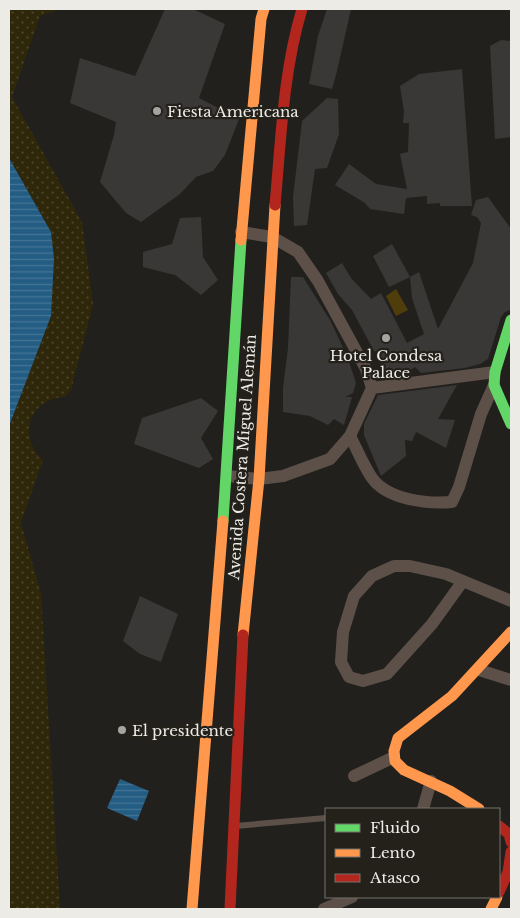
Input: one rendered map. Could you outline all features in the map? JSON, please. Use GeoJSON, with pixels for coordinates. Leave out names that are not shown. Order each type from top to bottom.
{"type":"FeatureCollection","features":[{"type":"Feature","properties":{"kind":"main road","name":"Avenida Costera Miguel Alemán"},"geometry":{"type":"LineString","coordinates":[[230,909],[244,621],[259,479],[272,237],[288,66],[294,35],[302,9]]}},
{"type":"Feature","properties":{"kind":"main road","name":"Avenida Costera Miguel Alemán"},"geometry":{"type":"LineString","coordinates":[[192,909],[214,615],[227,476],[241,232],[260,14]]}},
{"type":"Feature","properties":{"kind":"main road"},"geometry":{"type":"LineString","coordinates":[[511,320],[494,378],[511,424]]}},
{"type":"Feature","properties":{"kind":"main road"},"geometry":{"type":"LineString","coordinates":[[477,808],[431,781],[409,773],[398,765],[394,757],[394,748],[398,738],[452,696],[479,670],[511,632]]}},
{"type":"Feature","properties":{"kind":"main road"},"geometry":{"type":"LineString","coordinates":[[500,827],[511,837]]}},
{"type":"Feature","properties":{"kind":"main road"},"geometry":{"type":"LineString","coordinates":[[500,890],[508,872],[511,852]]}},
{"type":"Feature","properties":{"kind":"street"},"geometry":{"type":"LineString","coordinates":[[227,476],[259,479],[282,476],[330,459],[350,436],[372,388],[366,370],[318,281],[298,252],[272,237],[241,232]]}},
{"type":"Feature","properties":{"kind":"street"},"geometry":{"type":"LineString","coordinates":[[350,436],[372,478],[384,489],[399,497],[442,503],[452,502],[459,487],[480,414],[494,378],[372,388]]}},
{"type":"Feature","properties":{"kind":"street"},"geometry":{"type":"LineString","coordinates":[[463,581],[432,624],[387,674],[362,680],[349,677],[341,662],[343,632],[354,596],[372,576],[394,566],[410,566],[446,574],[463,581],[511,601]]}},
{"type":"Feature","properties":{"kind":"street"},"geometry":{"type":"LineString","coordinates":[[479,670],[511,680]]}},
{"type":"Feature","properties":{"kind":"street"},"geometry":{"type":"LineString","coordinates":[[354,776],[394,757]]}},
{"type":"Feature","properties":{"kind":"street"},"geometry":{"type":"LineString","coordinates":[[423,808],[431,781]]}},
{"type":"Feature","properties":{"kind":"street"},"geometry":{"type":"LineString","coordinates":[[324,909],[350,898]]}},
{"type":"Feature","properties":{"kind":"lane"},"geometry":{"type":"LineString","coordinates":[[234,826],[325,818]]}},
{"type":"Feature","properties":{"kind":"shaded area"},"geometry":{"type":"Polygon","coordinates":[[[396,289],[408,310],[396,316],[386,296],[396,289]]]}},
{"type":"Feature","properties":{"kind":"sand"},"geometry":{"type":"Polygon","coordinates":[[[9,9],[60,9],[40,16],[12,97],[82,222],[93,304],[71,390],[64,397],[52,399],[42,404],[35,412],[31,421],[29,430],[30,441],[35,451],[43,460],[21,523],[41,593],[60,909],[9,909],[9,426],[51,316],[51,232],[9,158],[9,9]]]}},
{"type":"Feature","properties":{"kind":"water"},"geometry":{"type":"Polygon","coordinates":[[[9,158],[51,232],[54,259],[51,316],[9,426],[9,158]]]}},
{"type":"Feature","properties":{"kind":"water"},"geometry":{"type":"Polygon","coordinates":[[[120,779],[149,791],[137,821],[107,808],[120,779]]]}},
{"type":"Feature","properties":{"kind":"building","name":"Fiesta Americana"},"geometry":{"type":"Polygon","coordinates":[[[165,9],[193,9],[225,24],[199,98],[239,119],[225,155],[213,171],[196,177],[180,194],[141,222],[126,213],[100,182],[116,122],[70,103],[80,58],[135,76],[165,9]]]}},
{"type":"Feature","properties":{"kind":"building"},"geometry":{"type":"Polygon","coordinates":[[[327,9],[351,9],[332,89],[309,84],[318,36],[327,9]]]}},
{"type":"Feature","properties":{"kind":"building"},"geometry":{"type":"Polygon","coordinates":[[[501,40],[511,41],[511,137],[495,139],[490,46],[501,40]]]}},
{"type":"Feature","properties":{"kind":"building"},"geometry":{"type":"Polygon","coordinates":[[[462,69],[472,206],[440,206],[440,203],[427,204],[427,196],[406,198],[404,214],[370,209],[365,203],[335,185],[349,164],[376,184],[407,189],[400,154],[408,152],[409,123],[403,123],[404,111],[400,86],[419,74],[462,69]]]}},
{"type":"Feature","properties":{"kind":"building"},"geometry":{"type":"Polygon","coordinates":[[[327,98],[338,99],[339,134],[327,168],[315,169],[307,225],[294,226],[293,197],[302,121],[327,98]]]}},
{"type":"Feature","properties":{"kind":"building"},"geometry":{"type":"Polygon","coordinates":[[[488,197],[511,229],[511,303],[510,310],[501,317],[488,359],[480,364],[465,368],[421,373],[415,367],[403,375],[398,369],[385,376],[390,367],[384,370],[378,358],[379,352],[374,351],[352,310],[338,294],[326,273],[342,263],[351,278],[371,299],[381,293],[407,343],[424,334],[412,298],[410,277],[419,272],[438,329],[473,263],[481,223],[477,217],[471,215],[476,200],[488,197]]]}},
{"type":"Feature","properties":{"kind":"building"},"geometry":{"type":"Polygon","coordinates":[[[201,217],[203,257],[218,280],[201,295],[175,275],[143,267],[143,252],[172,244],[180,218],[201,217]]]}},
{"type":"Feature","properties":{"kind":"building"},"geometry":{"type":"Polygon","coordinates":[[[392,244],[410,277],[389,287],[373,256],[392,244]]]}},
{"type":"Feature","properties":{"kind":"building"},"geometry":{"type":"Polygon","coordinates":[[[291,277],[303,277],[330,320],[347,356],[356,383],[353,393],[345,397],[352,397],[344,425],[334,419],[328,425],[310,416],[283,412],[291,277]]]}},
{"type":"Feature","properties":{"kind":"building"},"geometry":{"type":"Polygon","coordinates":[[[457,385],[438,419],[455,420],[446,448],[416,432],[412,441],[405,440],[406,456],[381,476],[364,435],[364,424],[378,395],[457,385]]]}},
{"type":"Feature","properties":{"kind":"building"},"geometry":{"type":"Polygon","coordinates":[[[201,398],[218,411],[201,438],[213,459],[199,468],[134,444],[142,418],[201,398]]]}},
{"type":"Feature","properties":{"kind":"building"},"geometry":{"type":"Polygon","coordinates":[[[140,596],[178,614],[161,662],[140,654],[123,641],[140,596]]]}},
{"type":"Feature","properties":{"kind":"traffic: fast"},"geometry":{"type":"LineString","coordinates":[[223,521],[241,240]]}},
{"type":"Feature","properties":{"kind":"traffic: fast"},"geometry":{"type":"LineString","coordinates":[[511,320],[495,372],[494,385],[511,424]]}},
{"type":"Feature","properties":{"kind":"traffic: slow"},"geometry":{"type":"LineString","coordinates":[[241,240],[261,19],[264,9]]}},
{"type":"Feature","properties":{"kind":"traffic: slow"},"geometry":{"type":"LineString","coordinates":[[243,635],[259,479],[275,205]]}},
{"type":"Feature","properties":{"kind":"traffic: slow"},"geometry":{"type":"LineString","coordinates":[[192,909],[223,521]]}},
{"type":"Feature","properties":{"kind":"traffic: slow"},"geometry":{"type":"LineString","coordinates":[[477,808],[450,791],[404,770],[395,761],[394,751],[398,738],[452,696],[511,632]]}},
{"type":"Feature","properties":{"kind":"traffic: slow"},"geometry":{"type":"LineString","coordinates":[[491,909],[496,898]]}},
{"type":"Feature","properties":{"kind":"traffic: jam"},"geometry":{"type":"LineString","coordinates":[[275,205],[287,82],[302,9]]}},
{"type":"Feature","properties":{"kind":"traffic: jam"},"geometry":{"type":"LineString","coordinates":[[230,909],[243,635]]}},
{"type":"Feature","properties":{"kind":"traffic: jam"},"geometry":{"type":"LineString","coordinates":[[500,827],[509,834],[511,842]]}},
{"type":"Feature","properties":{"kind":"traffic: jam"},"geometry":{"type":"LineString","coordinates":[[500,890],[508,872],[511,852]]}},
{"type":"Feature","properties":{"kind":"place","name":"Fiesta Americana"},"geometry":{"type":"Point","coordinates":[157,111]}},
{"type":"Feature","properties":{"kind":"place","name":"Hotel Condesa Palace"},"geometry":{"type":"Point","coordinates":[386,338]}},
{"type":"Feature","properties":{"kind":"place","name":"El presidente"},"geometry":{"type":"Point","coordinates":[122,730]}}]}
